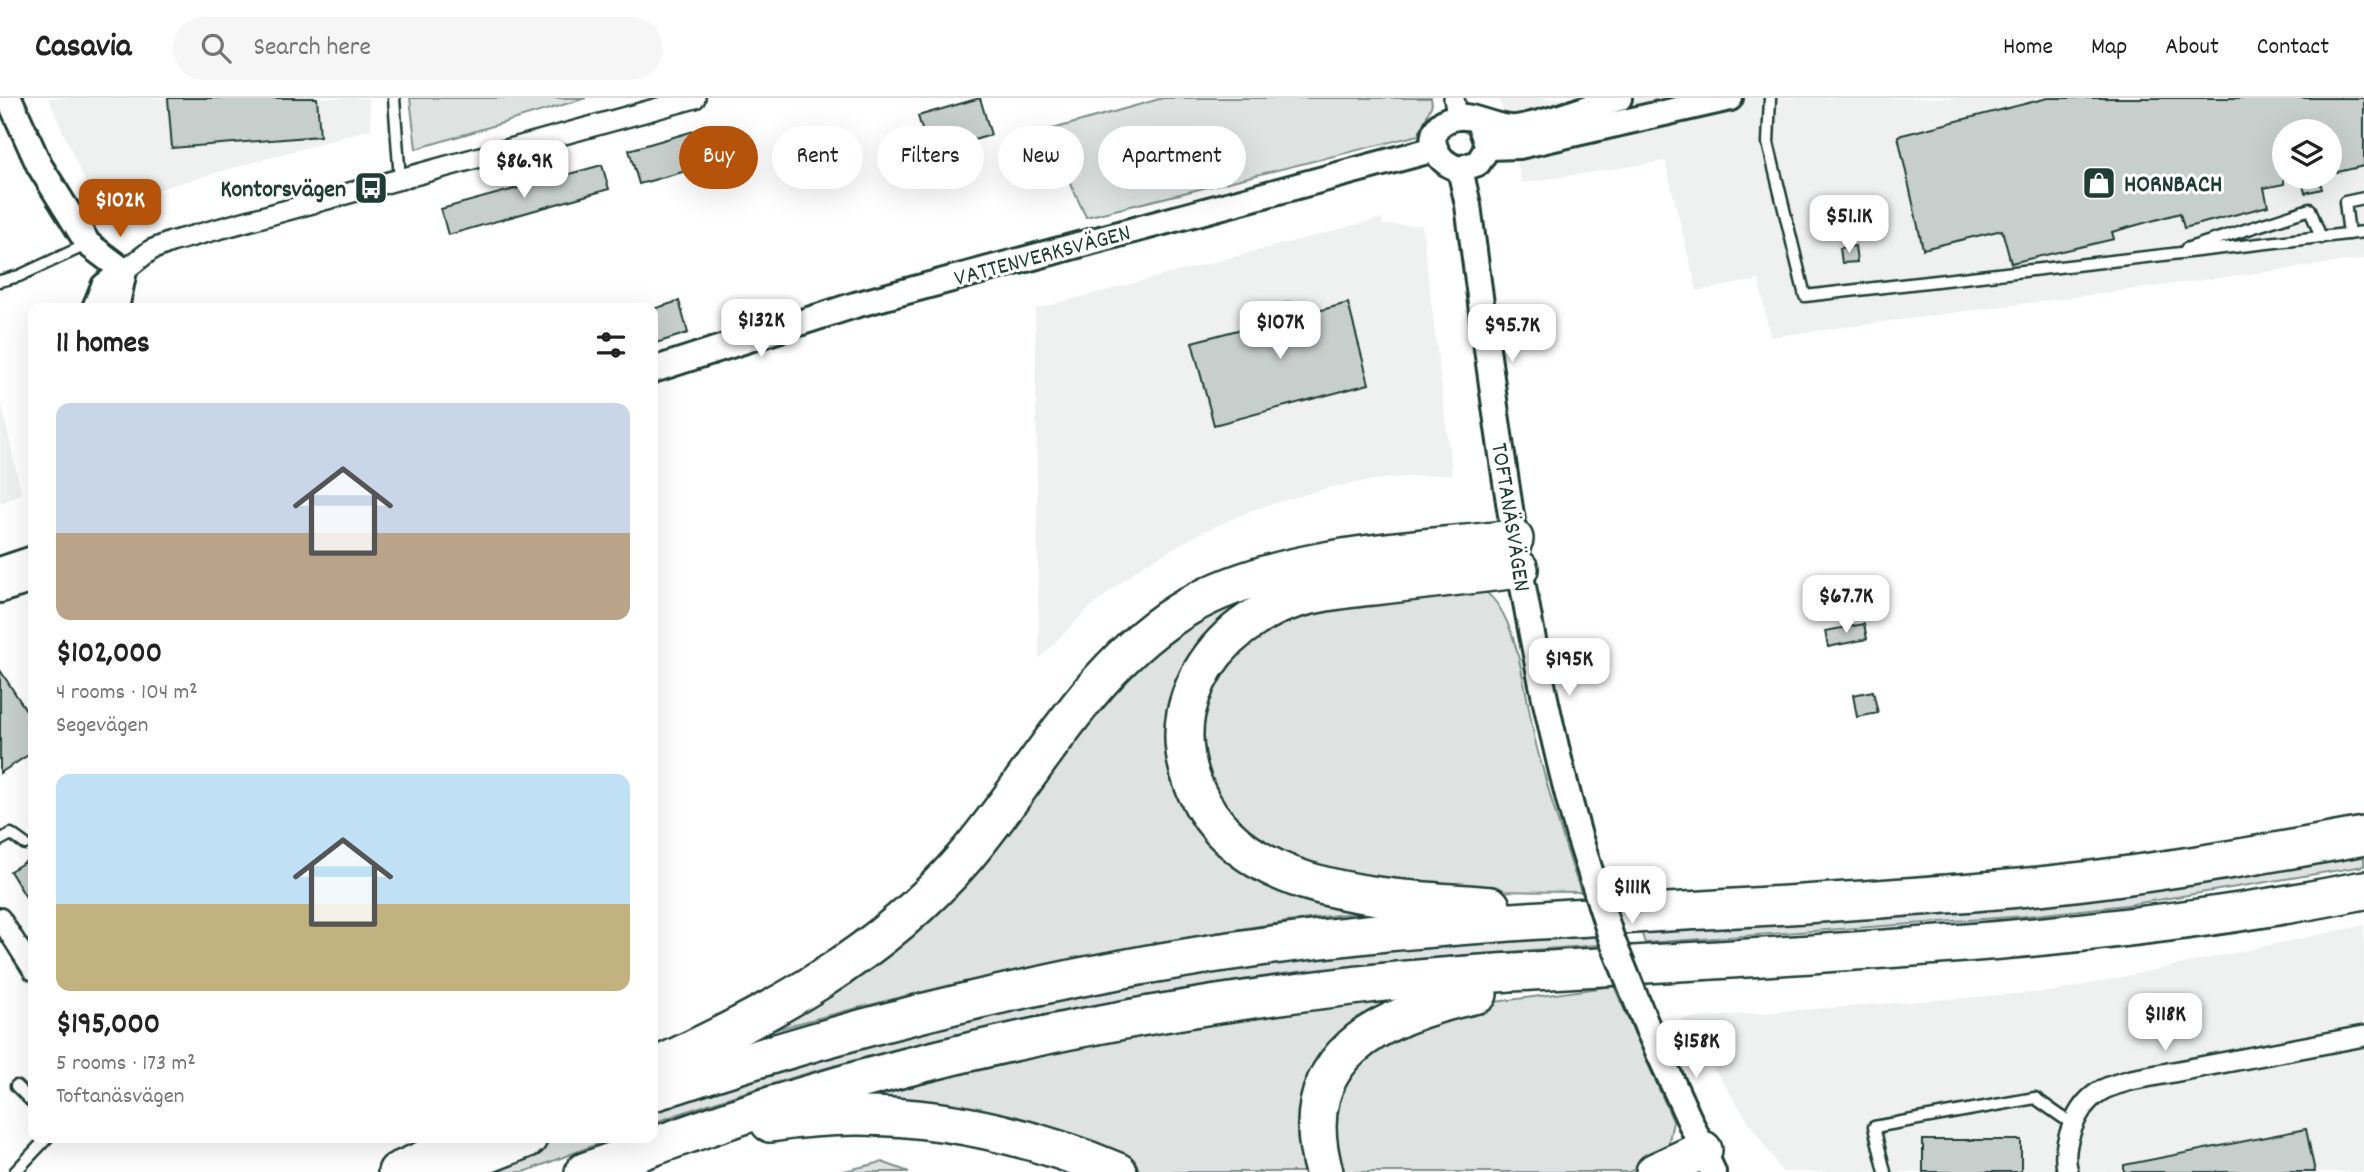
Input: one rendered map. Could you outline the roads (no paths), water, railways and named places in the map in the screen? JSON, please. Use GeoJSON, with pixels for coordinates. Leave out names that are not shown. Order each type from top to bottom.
{"type":"FeatureCollection","features":[{"type":"Feature","properties":{"kind":"highway"},"geometry":{"type":"LineString","coordinates":[[1516,554],[1307,596],[1255,617],[1234,630],[1200,674],[1185,719],[1186,761],[1204,806],[1223,833],[1256,858],[1298,878],[1384,897],[1590,915]]}},
{"type":"Feature","properties":{"kind":"highway"},"geometry":{"type":"LineString","coordinates":[[658,1066],[799,996],[895,926],[932,892],[974,846],[1116,664],[1142,639],[1189,606],[1236,585],[1290,570],[1516,554]]}},
{"type":"Feature","properties":{"kind":"highway"},"geometry":{"type":"LineString","coordinates":[[658,1090],[876,1024],[1088,976],[1363,934],[1590,915],[2023,887],[2227,861],[2364,836]]}},
{"type":"Feature","properties":{"kind":"highway"},"geometry":{"type":"LineString","coordinates":[[585,1172],[682,1135],[794,1099],[984,1050],[1109,1024],[1362,985],[1955,944],[2133,926],[2364,890]]}},
{"type":"Feature","properties":{"kind":"highway"},"geometry":{"type":"LineString","coordinates":[[1324,1172],[1316,1128],[1318,1104],[1324,1086],[1348,1049],[1386,1022],[1433,1004],[1495,990],[1764,957]]}},
{"type":"Feature","properties":{"kind":"highway"},"geometry":{"type":"LineString","coordinates":[[585,1172],[677,1143],[745,1127],[814,1119],[876,1116],[963,1125],[1002,1133],[1047,1145],[1118,1172]]}},
{"type":"Feature","properties":{"kind":"highway"},"geometry":{"type":"LineString","coordinates":[[397,1172],[464,1143]]}},
{"type":"Feature","properties":{"kind":"highway"},"geometry":{"type":"LineString","coordinates":[[441,1172],[515,1143]]}},
{"type":"Feature","properties":{"kind":"highway"},"geometry":{"type":"LineString","coordinates":[[1655,1172],[1708,1161]]}},
{"type":"Feature","properties":{"kind":"street"},"geometry":{"type":"LineString","coordinates":[[9,98],[39,165],[88,244],[124,271]]}},
{"type":"Feature","properties":{"kind":"street"},"geometry":{"type":"LineString","coordinates":[[97,303],[104,286],[144,254],[171,242],[695,98]]}},
{"type":"Feature","properties":{"kind":"street"},"geometry":{"type":"LineString","coordinates":[[1463,112],[1514,128],[1619,98]]}},
{"type":"Feature","properties":{"kind":"street"},"geometry":{"type":"LineString","coordinates":[[1488,147],[1519,146],[1730,98]]}},
{"type":"Feature","properties":{"kind":"street"},"geometry":{"type":"LineString","coordinates":[[1463,112],[1488,147]]}},
{"type":"Feature","properties":{"kind":"street"},"geometry":{"type":"LineString","coordinates":[[1463,112],[1437,130],[1434,149],[1442,162],[1460,169],[1478,163],[1488,147]]}},
{"type":"Feature","properties":{"kind":"street","name":"VATTENVERKSVÄGEN"},"geometry":{"type":"LineString","coordinates":[[658,368],[855,305],[1434,149]]}},
{"type":"Feature","properties":{"kind":"street","name":"TOFTANÄSVÄGEN"},"geometry":{"type":"LineString","coordinates":[[1460,169],[1468,205],[1516,554],[1540,675],[1579,836],[1607,925],[1648,1029],[1708,1161]]}},
{"type":"Feature","properties":{"kind":"street"},"geometry":{"type":"LineString","coordinates":[[117,303],[124,271]]}},
{"type":"Feature","properties":{"kind":"street"},"geometry":{"type":"LineString","coordinates":[[0,570],[28,561]]}},
{"type":"Feature","properties":{"kind":"street"},"geometry":{"type":"LineString","coordinates":[[0,590],[28,582]]}},
{"type":"Feature","properties":{"kind":"street"},"geometry":{"type":"LineString","coordinates":[[0,918],[28,962]]}},
{"type":"Feature","properties":{"kind":"street"},"geometry":{"type":"LineString","coordinates":[[2068,1172],[2065,1162],[2072,1124],[2098,1092],[2131,1080],[2364,1036]]}},
{"type":"Feature","properties":{"kind":"lane"},"geometry":{"type":"LineString","coordinates":[[394,98],[400,180]]}},
{"type":"Feature","properties":{"kind":"lane"},"geometry":{"type":"LineString","coordinates":[[1770,98],[1768,143],[1805,296],[2364,232]]}},
{"type":"Feature","properties":{"kind":"lane"},"geometry":{"type":"LineString","coordinates":[[2349,234],[2345,202],[2364,198]]}},
{"type":"Feature","properties":{"kind":"lane"},"geometry":{"type":"LineString","coordinates":[[2167,256],[2310,209],[2321,238]]}},
{"type":"Feature","properties":{"kind":"lane"},"geometry":{"type":"LineString","coordinates":[[0,281],[19,276],[88,244]]}},
{"type":"Feature","properties":{"kind":"lane"},"geometry":{"type":"LineString","coordinates":[[0,840],[12,834],[25,844]]}},
{"type":"Feature","properties":{"kind":"lane"},"geometry":{"type":"LineString","coordinates":[[16,1086],[28,1098]]}},
{"type":"Feature","properties":{"kind":"lane"},"geometry":{"type":"LineString","coordinates":[[1885,1172],[1874,1127],[2035,1098],[2072,1124]]}},
{"type":"Feature","properties":{"kind":"lane"},"geometry":{"type":"LineString","coordinates":[[15,1172],[42,1143]]}},
{"type":"Feature","properties":{"kind":"place","name":"HORNBACH"},"geometry":{"type":"Point","coordinates":[2099,183]}},
{"type":"Feature","properties":{"kind":"place","name":"Kontorsvägen"},"geometry":{"type":"Point","coordinates":[371,188]}}]}
